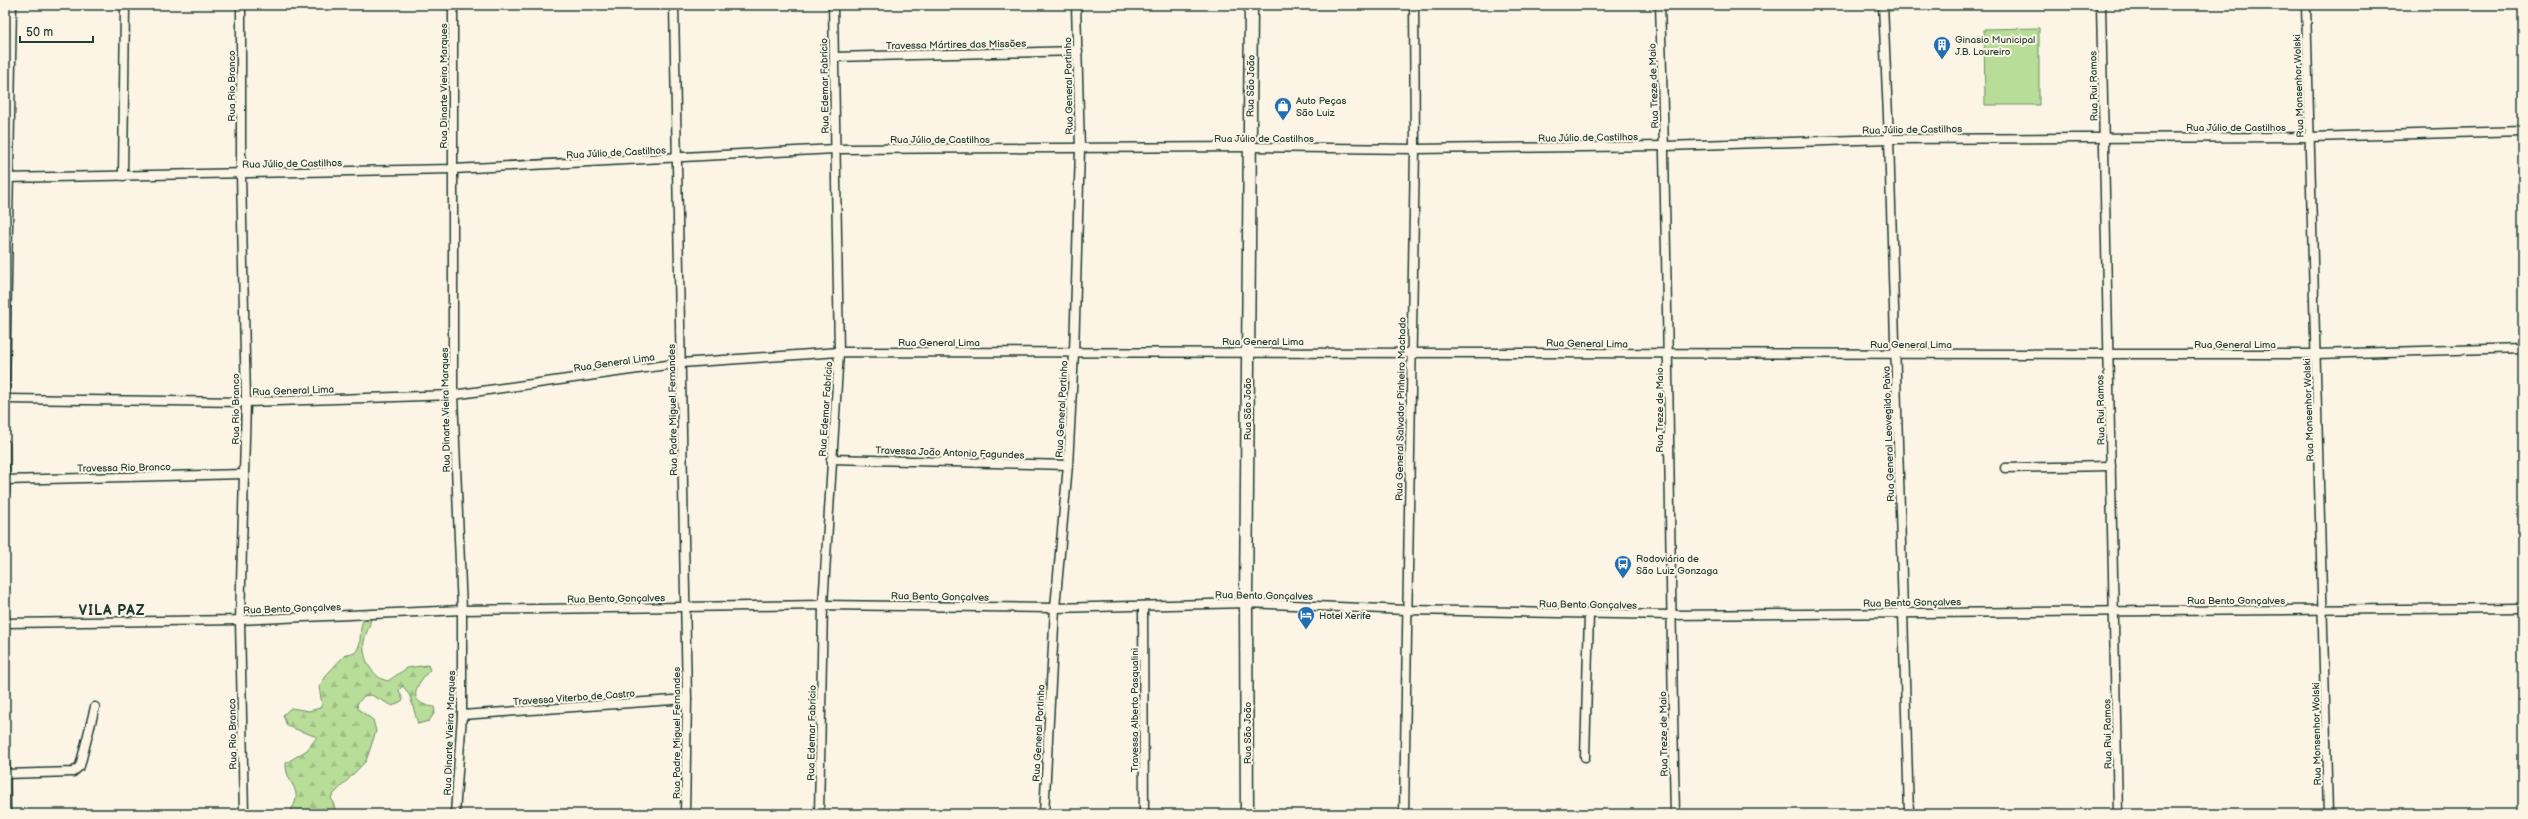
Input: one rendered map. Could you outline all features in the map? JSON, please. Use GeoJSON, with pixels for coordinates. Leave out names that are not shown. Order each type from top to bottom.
{"type":"FeatureCollection","features":[{"type":"Feature","properties":{"kind":"main road","name":"Rua São João"},"geometry":{"type":"LineString","coordinates":[[1247,814],[1247,351],[1252,5]]}},
{"type":"Feature","properties":{"kind":"street"},"geometry":{"type":"LineString","coordinates":[[5,389],[7,178],[12,5]]}},
{"type":"Feature","properties":{"kind":"street"},"geometry":{"type":"LineString","coordinates":[[123,176],[125,5]]}},
{"type":"Feature","properties":{"kind":"street","name":"Rua Rio Branco"},"geometry":{"type":"LineString","coordinates":[[241,5],[241,174],[246,402],[240,620],[244,814]]}},
{"type":"Feature","properties":{"kind":"street","name":"Rua Dinarte Vieira Marques"},"geometry":{"type":"LineString","coordinates":[[453,5],[454,395],[462,610],[462,715],[456,814]]}},
{"type":"Feature","properties":{"kind":"street","name":"Rua Padre Miguel Fernandes"},"geometry":{"type":"LineString","coordinates":[[674,5],[687,699],[685,814]]}},
{"type":"Feature","properties":{"kind":"street","name":"Rua Edemar Fabrício"},"geometry":{"type":"LineString","coordinates":[[819,814],[823,605],[831,459],[839,352],[833,5]]}},
{"type":"Feature","properties":{"kind":"street","name":"Rua General Portinho"},"geometry":{"type":"LineString","coordinates":[[1044,814],[1055,608],[1068,465],[1074,353],[1080,149],[1076,5]]}},
{"type":"Feature","properties":{"kind":"street","name":"Rua General Salvador Pinheiro Machado"},"geometry":{"type":"LineString","coordinates":[[1404,814],[1406,610],[1415,149],[1414,5]]}},
{"type":"Feature","properties":{"kind":"street","name":"Rua Treze de Maio"},"geometry":{"type":"LineString","coordinates":[[1660,5],[1665,146],[1675,814]]}},
{"type":"Feature","properties":{"kind":"street","name":"Rua General Leovegildo Paiva"},"geometry":{"type":"LineString","coordinates":[[1883,5],[1889,139],[1909,814]]}},
{"type":"Feature","properties":{"kind":"street","name":"Rua Rui Ramos"},"geometry":{"type":"LineString","coordinates":[[2101,5],[2115,611],[2118,814]]}},
{"type":"Feature","properties":{"kind":"street","name":"Rua Monsenhor Wolski"},"geometry":{"type":"LineString","coordinates":[[2306,5],[2324,609],[2328,814]]}},
{"type":"Feature","properties":{"kind":"street","name":"Travessa Mártires das Missões"},"geometry":{"type":"LineString","coordinates":[[834,57],[1078,51]]}},
{"type":"Feature","properties":{"kind":"street","name":"Rua Júlio de Castilhos"},"geometry":{"type":"LineString","coordinates":[[7,178],[453,170],[678,159],[835,149],[1249,147],[1415,149],[1665,146],[1889,139],[2310,136],[2523,131]]}},
{"type":"Feature","properties":{"kind":"street","name":"Rua General Lima"},"geometry":{"type":"LineString","coordinates":[[5,399],[246,402],[454,395],[681,363],[839,352],[1074,353],[1247,351],[1668,354],[2317,354],[2523,348]]}},
{"type":"Feature","properties":{"kind":"street"},"geometry":{"type":"LineString","coordinates":[[5,444],[5,492]]}},
{"type":"Feature","properties":{"kind":"street","name":"Travessa João Antonio Fagundes"},"geometry":{"type":"LineString","coordinates":[[831,459],[1068,465]]}},
{"type":"Feature","properties":{"kind":"street"},"geometry":{"type":"LineString","coordinates":[[2005,468],[2111,466]]}},
{"type":"Feature","properties":{"kind":"street","name":"Travessa Rio Branco"},"geometry":{"type":"LineString","coordinates":[[5,480],[244,474]]}},
{"type":"Feature","properties":{"kind":"street","name":"Rua Bento Gonçalves"},"geometry":{"type":"LineString","coordinates":[[5,622],[240,620],[462,610],[823,605],[1055,608],[1246,603],[1406,610],[1671,615],[2523,608]]}},
{"type":"Feature","properties":{"kind":"street","name":"Travessa Alberto Pasqualini"},"geometry":{"type":"LineString","coordinates":[[1144,606],[1144,814]]}},
{"type":"Feature","properties":{"kind":"street"},"geometry":{"type":"LineString","coordinates":[[1585,757],[1589,614]]}},
{"type":"Feature","properties":{"kind":"street","name":"Travessa Viterbo de Castro"},"geometry":{"type":"LineString","coordinates":[[462,715],[687,699]]}},
{"type":"Feature","properties":{"kind":"street"},"geometry":{"type":"LineString","coordinates":[[5,774],[73,772],[80,766],[95,707]]}},
{"type":"Feature","properties":{"kind":"street"},"geometry":{"type":"LineString","coordinates":[[5,758],[6,814]]}},
{"type":"Feature","properties":{"kind":"green space"},"geometry":{"type":"Polygon","coordinates":[[[1889,5],[1924,5],[1925,10],[1889,11],[1889,5]]]}},
{"type":"Feature","properties":{"kind":"green space"},"geometry":{"type":"Polygon","coordinates":[[[2039,28],[2039,105],[1985,105],[1984,29],[2039,28]]]}},
{"type":"Feature","properties":{"kind":"green space"},"geometry":{"type":"Polygon","coordinates":[[[365,617],[371,618],[364,642],[364,648],[366,661],[373,672],[382,679],[388,681],[407,668],[428,665],[430,670],[418,686],[416,697],[425,705],[434,707],[435,712],[429,721],[418,724],[410,696],[403,686],[399,690],[403,700],[393,706],[371,695],[364,696],[357,704],[358,709],[373,720],[376,731],[366,761],[331,797],[337,814],[288,814],[294,806],[296,793],[287,771],[286,763],[307,750],[317,737],[287,726],[283,715],[291,708],[309,711],[320,708],[322,704],[319,687],[328,673],[346,654],[355,653],[358,649],[361,626],[365,617]]]}},
{"type":"Feature","properties":{"kind":"place","name":"Ginasio Municipal J.B. Loureiro"},"geometry":{"type":"Point","coordinates":[1942,60]}},
{"type":"Feature","properties":{"kind":"place","name":"Auto Peças São Luiz"},"geometry":{"type":"Point","coordinates":[1283,121]}},
{"type":"Feature","properties":{"kind":"place","name":"Rodoviária de São Luiz Gonzaga"},"geometry":{"type":"Point","coordinates":[1623,579]}},
{"type":"Feature","properties":{"kind":"place","name":"Hotel Xerife"},"geometry":{"type":"Point","coordinates":[1306,630]}},
{"type":"Feature","properties":{"kind":"district","name":"VILA PAZ"},"geometry":{"type":"Point","coordinates":[112,610]}}]}
